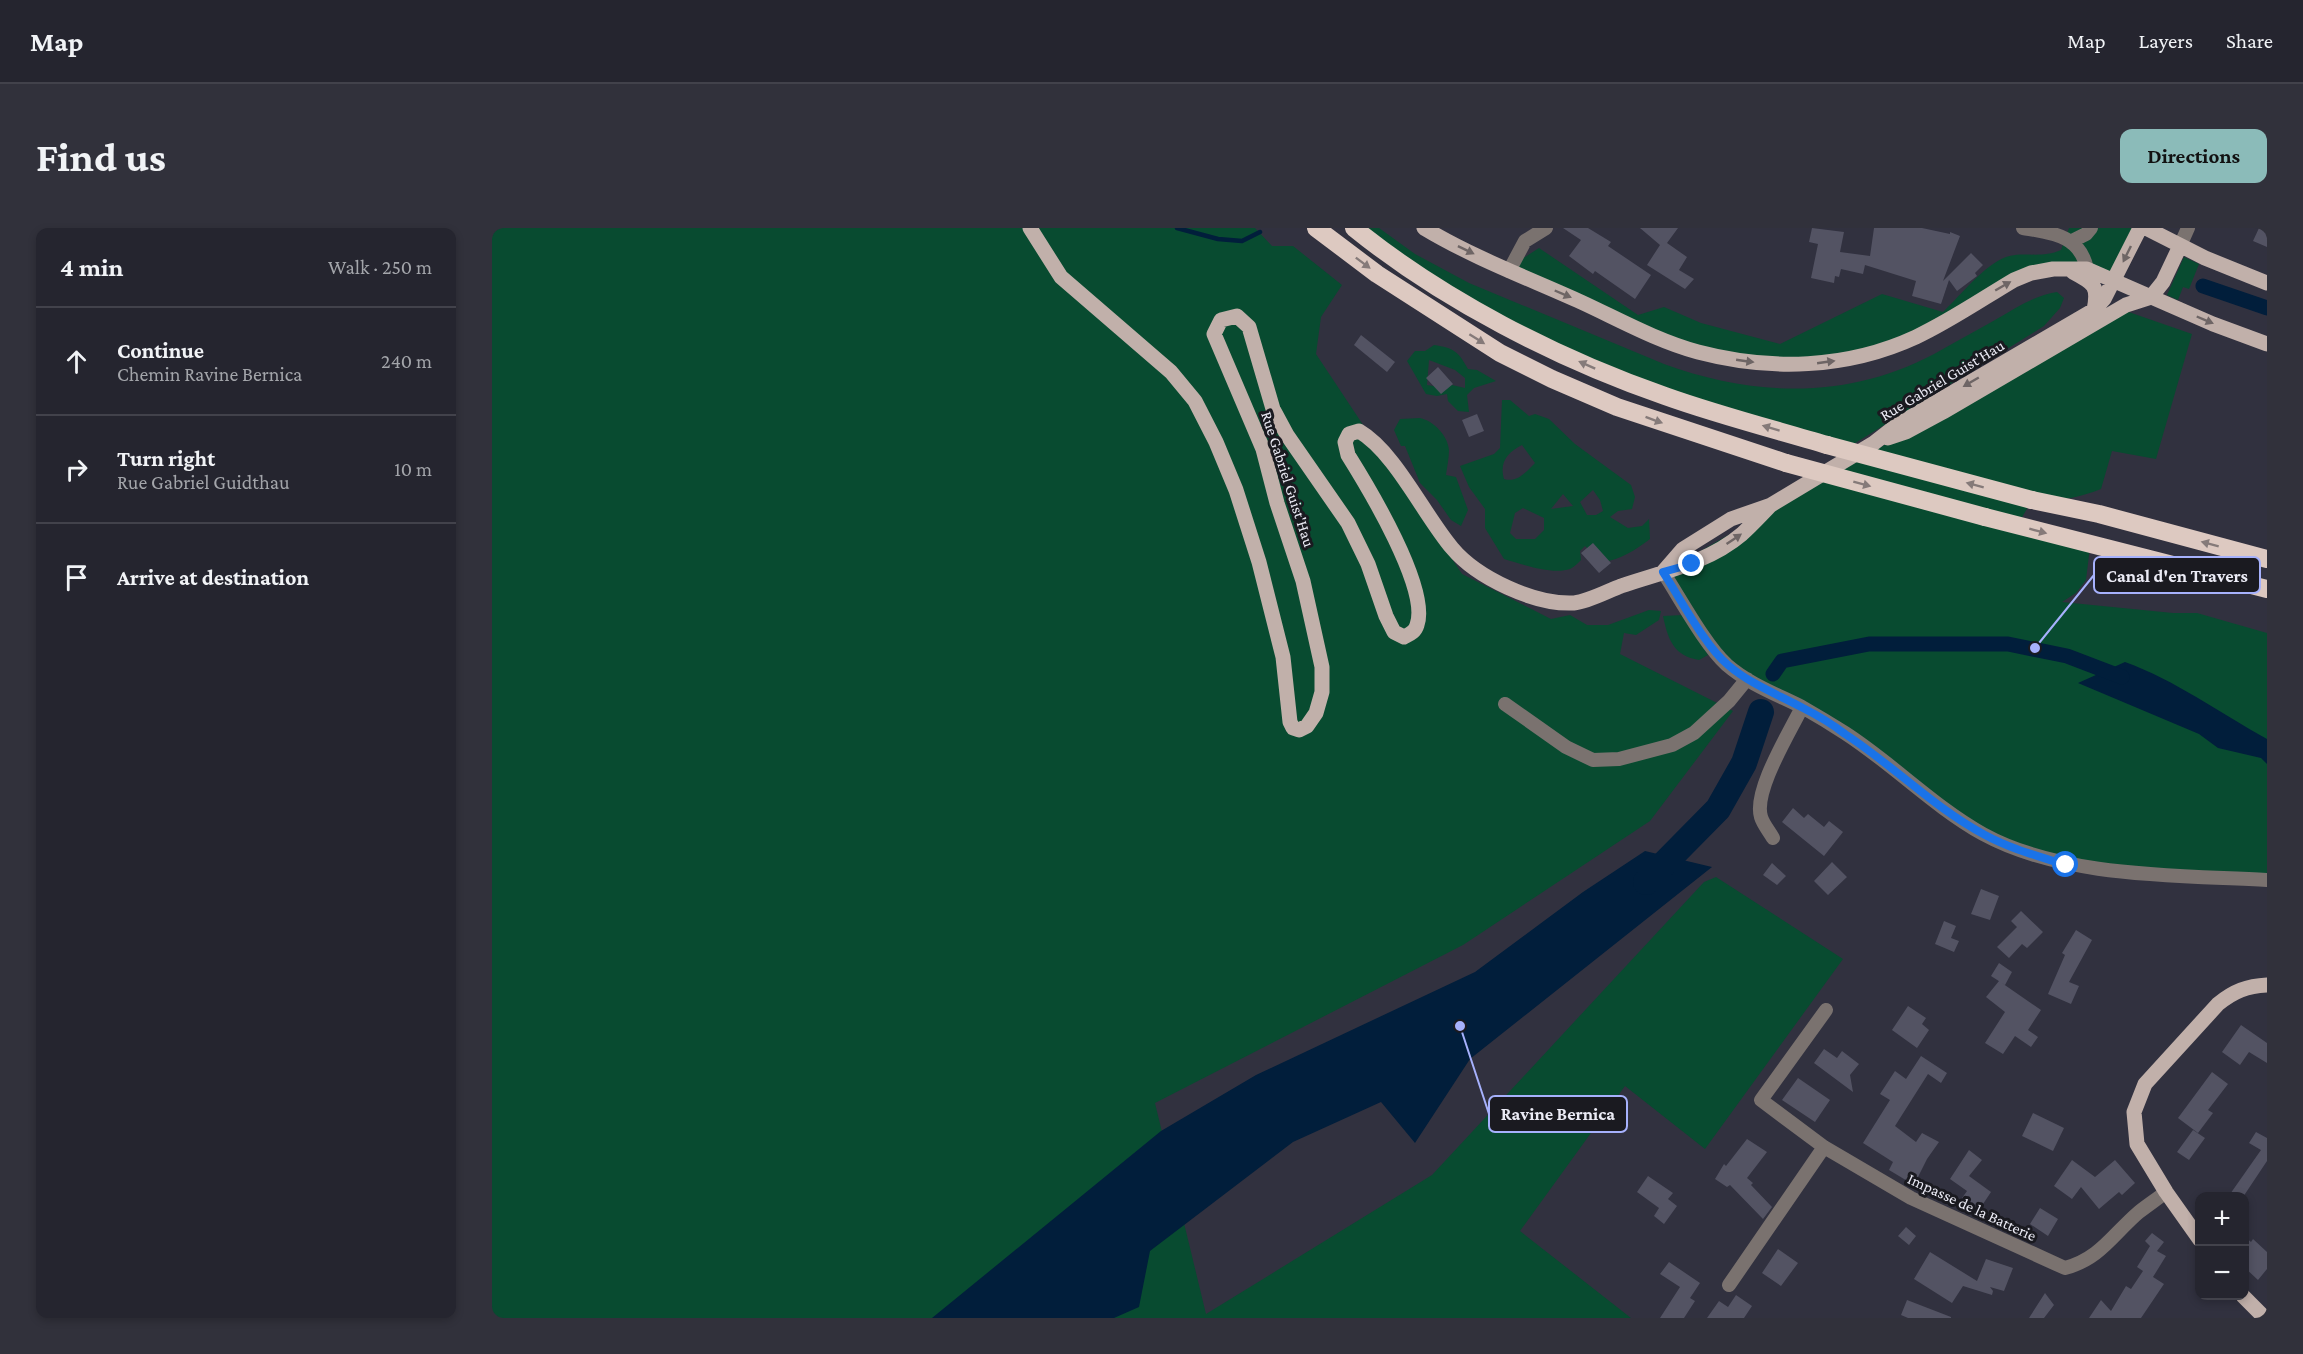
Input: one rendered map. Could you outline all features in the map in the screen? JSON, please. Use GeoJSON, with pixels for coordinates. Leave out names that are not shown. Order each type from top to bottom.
{"type":"FeatureCollection","features":[{"type":"Feature","properties":{"kind":"highway"},"geometry":{"type":"LineString","coordinates":[[1316,228],[1427,308],[1500,353],[1552,379],[1617,407],[1786,463],[2267,589]]}},
{"type":"Feature","properties":{"kind":"highway"},"geometry":{"type":"LineString","coordinates":[[1354,228],[1441,289],[1545,347],[1608,375],[1666,397],[1827,445],[2032,500],[2099,514],[2267,559]]}},
{"type":"Feature","properties":{"kind":"main road","name":"Rue Gabriel Guist'Hau"},"geometry":{"type":"LineString","coordinates":[[1030,228],[1061,277],[1171,372],[1195,401],[1216,442],[1236,490],[1259,562],[1283,657],[1289,716],[1293,728],[1299,730],[1307,726],[1316,713],[1322,692],[1322,667],[1303,581],[1277,503],[1263,449],[1214,334],[1221,320],[1237,316],[1249,327],[1273,409],[1287,435],[1348,523],[1368,564],[1386,616],[1394,632],[1404,637],[1413,633],[1418,624],[1418,605],[1409,571],[1396,540],[1348,455],[1345,442],[1349,434],[1359,431],[1368,437],[1392,463],[1454,550],[1480,572],[1506,587],[1532,597],[1575,603],[1663,572],[1683,549],[1731,519],[1771,505]]}},
{"type":"Feature","properties":{"kind":"main road"},"geometry":{"type":"LineString","coordinates":[[1425,228],[1644,331],[1696,351],[1758,363],[1797,366],[1830,362],[1888,347],[1916,337],[2014,280],[2031,273],[2066,269],[2087,269],[2267,344]]}},
{"type":"Feature","properties":{"kind":"main road"},"geometry":{"type":"LineString","coordinates":[[2094,310],[2104,299],[2140,228]]}},
{"type":"Feature","properties":{"kind":"main road"},"geometry":{"type":"LineString","coordinates":[[2146,228],[2180,246],[2267,283]]}},
{"type":"Feature","properties":{"kind":"main road"},"geometry":{"type":"LineString","coordinates":[[2151,297],[2163,282],[2180,246]]}},
{"type":"Feature","properties":{"kind":"main road"},"geometry":{"type":"LineString","coordinates":[[2066,269],[2089,280],[2094,285],[2097,297],[2094,310]]}},
{"type":"Feature","properties":{"kind":"main road","name":"Rue Gabriel Guist'Hau"},"geometry":{"type":"LineString","coordinates":[[1874,443],[1906,432],[2119,309],[2151,297]]}},
{"type":"Feature","properties":{"kind":"main road","name":"Rue Gabriel Guist'Hau"},"geometry":{"type":"LineString","coordinates":[[1874,443],[1897,425],[2094,310]]}},
{"type":"Feature","properties":{"kind":"main road"},"geometry":{"type":"LineString","coordinates":[[1663,572],[1692,564],[1709,555],[1741,535],[1771,505],[1874,443]]}},
{"type":"Feature","properties":{"kind":"main road"},"geometry":{"type":"LineString","coordinates":[[2195,1234],[2137,1144],[2134,1112],[2145,1084],[2218,1004],[2230,994],[2247,986],[2267,985]]}},
{"type":"Feature","properties":{"kind":"main road"},"geometry":{"type":"LineString","coordinates":[[2247,1300],[2265,1318]]}},
{"type":"Feature","properties":{"kind":"street"},"geometry":{"type":"LineString","coordinates":[[1510,268],[1524,241],[1546,228]]}},
{"type":"Feature","properties":{"kind":"street"},"geometry":{"type":"LineString","coordinates":[[2023,228],[2057,232],[2072,241],[2078,247],[2087,269]]}},
{"type":"Feature","properties":{"kind":"street"},"geometry":{"type":"LineString","coordinates":[[2072,241],[2086,234],[2091,228]]}},
{"type":"Feature","properties":{"kind":"street"},"geometry":{"type":"LineString","coordinates":[[2180,246],[2188,228]]}},
{"type":"Feature","properties":{"kind":"street"},"geometry":{"type":"LineString","coordinates":[[1663,572],[1720,657],[1747,679],[1802,707],[1845,733],[1948,812],[1984,834],[2012,848],[2066,865],[2183,877],[2267,880]]}},
{"type":"Feature","properties":{"kind":"street"},"geometry":{"type":"LineString","coordinates":[[1505,704],[1566,747],[1593,760],[1619,759],[1672,745],[1694,733],[1729,701],[1747,679]]}},
{"type":"Feature","properties":{"kind":"street"},"geometry":{"type":"LineString","coordinates":[[1773,838],[1761,817],[1760,799],[1765,782],[1802,707]]}},
{"type":"Feature","properties":{"kind":"street","name":"Impasse de la Batterie"},"geometry":{"type":"LineString","coordinates":[[1826,1010],[1761,1100],[1824,1147],[1911,1198],[2065,1268],[2081,1264],[2096,1255],[2139,1212],[2166,1192]]}},
{"type":"Feature","properties":{"kind":"street"},"geometry":{"type":"LineString","coordinates":[[1729,1285],[1824,1147]]}},
{"type":"Feature","properties":{"kind":"green space"},"geometry":{"type":"Polygon","coordinates":[[[492,228],[1255,228],[1272,246],[1293,246],[1342,285],[1321,317],[1316,354],[1462,574],[1551,619],[1570,615],[1587,625],[1608,625],[1649,610],[1661,611],[1659,620],[1636,635],[1624,633],[1620,654],[1733,711],[1650,821],[1463,945],[1155,1103],[1206,1314],[1432,1175],[1704,882],[1716,877],[1843,959],[1705,1149],[1625,1086],[1520,1231],[1631,1318],[492,1318],[492,228]]]}},
{"type":"Feature","properties":{"kind":"green space"},"geometry":{"type":"Polygon","coordinates":[[[1356,228],[1379,228],[1415,254],[1469,283],[1664,364],[1734,383],[1770,388],[1841,385],[1875,378],[1910,366],[2032,299],[2057,292],[2064,298],[2060,308],[2044,326],[1844,450],[1545,347],[1356,228]]]}},
{"type":"Feature","properties":{"kind":"green space"},"geometry":{"type":"Polygon","coordinates":[[[2069,228],[2140,228],[2114,280],[2031,273],[1916,337],[1830,362],[1696,351],[1511,266],[1539,248],[1638,315],[1664,307],[1701,323],[1780,344],[1882,294],[1943,312],[1981,274],[1998,261],[2012,255],[2046,254],[2061,250],[2069,228]]]}},
{"type":"Feature","properties":{"kind":"green space"},"geometry":{"type":"Polygon","coordinates":[[[2184,257],[2199,264],[2189,289],[2183,287],[2178,300],[2167,295],[2184,257]]]}},
{"type":"Feature","properties":{"kind":"green space"},"geometry":{"type":"Polygon","coordinates":[[[2120,309],[2192,334],[2156,459],[2112,451],[2101,489],[2067,499],[2032,500],[2017,526],[2090,547],[2086,580],[2076,593],[2062,602],[2173,613],[2197,613],[2267,633],[2267,880],[2183,877],[2012,848],[1888,764],[1728,666],[1666,571],[2120,309]]]}},
{"type":"Feature","properties":{"kind":"green space"},"geometry":{"type":"Polygon","coordinates":[[[1434,345],[1451,349],[1458,354],[1468,369],[1477,370],[1496,381],[1474,388],[1467,395],[1469,412],[1458,411],[1448,401],[1447,394],[1437,396],[1426,394],[1407,361],[1415,351],[1425,351],[1434,345]],[[1429,360],[1427,385],[1446,388],[1452,385],[1465,388],[1465,378],[1455,370],[1429,360]]]}},
{"type":"Feature","properties":{"kind":"green space"},"geometry":{"type":"Polygon","coordinates":[[[1502,400],[1510,400],[1529,416],[1535,414],[1549,419],[1575,444],[1631,485],[1635,497],[1632,509],[1618,511],[1610,517],[1628,528],[1642,526],[1649,519],[1650,539],[1622,556],[1603,562],[1585,546],[1580,551],[1581,560],[1571,568],[1563,570],[1537,568],[1504,559],[1485,528],[1485,509],[1469,487],[1460,466],[1494,454],[1500,448],[1502,400]],[[1522,445],[1506,458],[1503,468],[1504,479],[1517,478],[1535,463],[1522,445]],[[1593,490],[1580,502],[1587,515],[1596,515],[1603,511],[1600,500],[1593,490]],[[1563,494],[1551,509],[1573,506],[1563,494]],[[1523,508],[1515,513],[1510,533],[1516,539],[1535,539],[1544,530],[1544,518],[1523,508]]]}},
{"type":"Feature","properties":{"kind":"green space"},"geometry":{"type":"Polygon","coordinates":[[[1420,418],[1435,426],[1448,445],[1446,475],[1456,477],[1468,510],[1461,526],[1451,520],[1437,500],[1420,483],[1405,446],[1401,446],[1394,430],[1400,419],[1420,418]]]}},
{"type":"Feature","properties":{"kind":"green space"},"geometry":{"type":"Polygon","coordinates":[[[1683,615],[1708,655],[1699,660],[1678,651],[1667,632],[1663,616],[1683,615]]]}},
{"type":"Feature","properties":{"kind":"water"},"geometry":{"type":"Polygon","coordinates":[[[2125,662],[2180,687],[2267,739],[2267,764],[2261,758],[2218,748],[2199,734],[2078,683],[2125,662]]]}},
{"type":"Feature","properties":{"kind":"water"},"geometry":{"type":"Polygon","coordinates":[[[1645,851],[1712,867],[1470,1059],[1415,1143],[1381,1102],[1293,1142],[1150,1251],[1139,1307],[1114,1318],[932,1318],[1161,1131],[1256,1075],[1475,972],[1583,892],[1645,851]]]}},
{"type":"Feature","properties":{"kind":"building"},"geometry":{"type":"Polygon","coordinates":[[[1563,228],[1588,228],[1611,242],[1608,246],[1651,275],[1635,299],[1595,271],[1593,274],[1569,256],[1581,240],[1563,228]]]}},
{"type":"Feature","properties":{"kind":"building"},"geometry":{"type":"Polygon","coordinates":[[[1640,228],[1678,228],[1667,243],[1687,257],[1679,270],[1694,279],[1685,289],[1647,265],[1660,245],[1640,228]]]}},
{"type":"Feature","properties":{"kind":"building"},"geometry":{"type":"Polygon","coordinates":[[[1812,228],[1844,232],[1840,252],[1870,256],[1874,228],[1922,228],[1950,234],[1950,232],[1960,236],[1943,281],[1971,253],[1983,265],[1975,273],[1977,276],[1957,291],[1949,280],[1941,304],[1912,296],[1916,281],[1865,265],[1863,274],[1841,269],[1839,277],[1835,276],[1834,283],[1811,278],[1818,244],[1809,242],[1812,228]]]}},
{"type":"Feature","properties":{"kind":"building"},"geometry":{"type":"Polygon","coordinates":[[[2259,228],[2267,228],[2267,247],[2253,241],[2259,228]]]}},
{"type":"Feature","properties":{"kind":"building"},"geometry":{"type":"Polygon","coordinates":[[[1361,335],[1395,362],[1387,372],[1354,345],[1361,335]]]}},
{"type":"Feature","properties":{"kind":"building"},"geometry":{"type":"Polygon","coordinates":[[[1438,367],[1453,384],[1441,394],[1426,378],[1438,367]]]}},
{"type":"Feature","properties":{"kind":"building"},"geometry":{"type":"Polygon","coordinates":[[[1477,414],[1484,431],[1469,437],[1462,420],[1477,414]]]}},
{"type":"Feature","properties":{"kind":"building"},"geometry":{"type":"Polygon","coordinates":[[[1593,543],[1611,563],[1599,573],[1581,553],[1593,543]]]}},
{"type":"Feature","properties":{"kind":"building"},"geometry":{"type":"Polygon","coordinates":[[[1793,808],[1804,818],[1808,814],[1824,827],[1829,821],[1843,832],[1824,856],[1782,822],[1793,808]]]}},
{"type":"Feature","properties":{"kind":"building"},"geometry":{"type":"Polygon","coordinates":[[[1832,862],[1847,877],[1828,895],[1814,881],[1832,862]]]}},
{"type":"Feature","properties":{"kind":"building"},"geometry":{"type":"Polygon","coordinates":[[[1772,863],[1786,876],[1777,885],[1763,875],[1772,863]]]}},
{"type":"Feature","properties":{"kind":"building"},"geometry":{"type":"Polygon","coordinates":[[[1981,889],[1999,896],[1990,920],[1971,914],[1981,889]]]}},
{"type":"Feature","properties":{"kind":"building"},"geometry":{"type":"Polygon","coordinates":[[[2021,911],[2043,932],[2027,948],[2022,944],[2009,958],[1997,947],[2017,927],[2011,921],[2021,911]]]}},
{"type":"Feature","properties":{"kind":"building"},"geometry":{"type":"Polygon","coordinates":[[[1944,921],[1956,926],[1951,938],[1959,941],[1954,952],[1935,944],[1944,921]]]}},
{"type":"Feature","properties":{"kind":"building"},"geometry":{"type":"Polygon","coordinates":[[[2076,930],[2092,940],[2069,982],[2079,986],[2071,1004],[2048,994],[2065,955],[2062,953],[2076,930]]]}},
{"type":"Feature","properties":{"kind":"building"},"geometry":{"type":"Polygon","coordinates":[[[1999,963],[2012,972],[2005,985],[1991,976],[1999,963]]]}},
{"type":"Feature","properties":{"kind":"building"},"geometry":{"type":"Polygon","coordinates":[[[1999,981],[2041,1010],[2028,1030],[2038,1037],[2031,1047],[2015,1036],[2003,1054],[1985,1043],[2005,1012],[1986,997],[1999,981]]]}},
{"type":"Feature","properties":{"kind":"building"},"geometry":{"type":"Polygon","coordinates":[[[1908,1006],[1926,1018],[1922,1024],[1929,1030],[1917,1048],[1892,1030],[1908,1006]]]}},
{"type":"Feature","properties":{"kind":"building"},"geometry":{"type":"Polygon","coordinates":[[[2241,1025],[2267,1043],[2267,1063],[2249,1052],[2240,1065],[2222,1052],[2241,1025]]]}},
{"type":"Feature","properties":{"kind":"building"},"geometry":{"type":"Polygon","coordinates":[[[1824,1049],[1837,1058],[1842,1051],[1859,1064],[1850,1075],[1853,1092],[1814,1063],[1824,1049]]]}},
{"type":"Feature","properties":{"kind":"building"},"geometry":{"type":"Polygon","coordinates":[[[1921,1056],[1947,1073],[1941,1083],[1928,1074],[1895,1126],[1916,1142],[1922,1133],[1939,1142],[1927,1159],[1914,1185],[1889,1170],[1893,1162],[1863,1143],[1890,1100],[1880,1094],[1895,1071],[1906,1079],[1921,1056]]]}},
{"type":"Feature","properties":{"kind":"building"},"geometry":{"type":"Polygon","coordinates":[[[2212,1072],[2228,1084],[2208,1110],[2213,1113],[2198,1133],[2178,1118],[2212,1072]]]}},
{"type":"Feature","properties":{"kind":"building"},"geometry":{"type":"Polygon","coordinates":[[[1798,1078],[1830,1100],[1815,1122],[1782,1100],[1798,1078]]]}},
{"type":"Feature","properties":{"kind":"building"},"geometry":{"type":"Polygon","coordinates":[[[2033,1113],[2064,1128],[2053,1151],[2022,1136],[2033,1113]]]}},
{"type":"Feature","properties":{"kind":"building"},"geometry":{"type":"Polygon","coordinates":[[[2193,1130],[2205,1138],[2189,1160],[2177,1152],[2193,1130]]]}},
{"type":"Feature","properties":{"kind":"building"},"geometry":{"type":"Polygon","coordinates":[[[2256,1132],[2267,1138],[2267,1161],[2246,1192],[2232,1192],[2261,1150],[2249,1143],[2256,1132]]]}},
{"type":"Feature","properties":{"kind":"building"},"geometry":{"type":"Polygon","coordinates":[[[1747,1139],[1767,1152],[1747,1178],[1772,1207],[1763,1219],[1730,1185],[1727,1187],[1715,1179],[1724,1164],[1726,1166],[1747,1139]]]}},
{"type":"Feature","properties":{"kind":"building"},"geometry":{"type":"Polygon","coordinates":[[[1969,1150],[1982,1160],[1969,1176],[1991,1192],[1979,1210],[1962,1198],[1967,1191],[1950,1179],[1969,1150]]]}},
{"type":"Feature","properties":{"kind":"building"},"geometry":{"type":"Polygon","coordinates":[[[2072,1160],[2095,1177],[2115,1160],[2135,1183],[2122,1195],[2119,1192],[2099,1209],[2081,1187],[2072,1199],[2054,1186],[2072,1160]]]}},
{"type":"Feature","properties":{"kind":"building"},"geometry":{"type":"Polygon","coordinates":[[[1648,1176],[1673,1193],[1668,1199],[1677,1206],[1664,1224],[1654,1216],[1659,1208],[1637,1192],[1648,1176]]]}},
{"type":"Feature","properties":{"kind":"building"},"geometry":{"type":"Polygon","coordinates":[[[2040,1208],[2058,1219],[2048,1236],[2030,1224],[2040,1208]]]}},
{"type":"Feature","properties":{"kind":"building"},"geometry":{"type":"Polygon","coordinates":[[[1906,1227],[1916,1236],[1909,1245],[1898,1236],[1906,1227]]]}},
{"type":"Feature","properties":{"kind":"building"},"geometry":{"type":"Polygon","coordinates":[[[2152,1233],[2164,1242],[2157,1251],[2166,1256],[2153,1277],[2164,1284],[2141,1318],[2089,1318],[2101,1300],[2111,1311],[2126,1286],[2131,1289],[2143,1271],[2137,1267],[2150,1246],[2145,1241],[2152,1233]]]}},
{"type":"Feature","properties":{"kind":"building"},"geometry":{"type":"Polygon","coordinates":[[[2253,1239],[2267,1252],[2267,1269],[2258,1280],[2249,1272],[2249,1240],[2251,1242],[2253,1239]]]}},
{"type":"Feature","properties":{"kind":"building"},"geometry":{"type":"Polygon","coordinates":[[[1778,1249],[1798,1263],[1781,1286],[1762,1273],[1778,1249]]]}},
{"type":"Feature","properties":{"kind":"building"},"geometry":{"type":"Polygon","coordinates":[[[1930,1252],[1977,1281],[1986,1259],[2013,1268],[2004,1291],[1990,1287],[1993,1291],[1992,1295],[1963,1286],[1952,1303],[1914,1279],[1930,1252]]]}},
{"type":"Feature","properties":{"kind":"building"},"geometry":{"type":"Polygon","coordinates":[[[1669,1262],[1700,1283],[1690,1298],[1695,1301],[1684,1318],[1660,1318],[1680,1287],[1660,1274],[1669,1262]]]}},
{"type":"Feature","properties":{"kind":"building"},"geometry":{"type":"Polygon","coordinates":[[[2045,1293],[2054,1305],[2044,1318],[2029,1318],[2045,1293]]]}},
{"type":"Feature","properties":{"kind":"building"},"geometry":{"type":"Polygon","coordinates":[[[1736,1295],[1752,1306],[1744,1318],[1707,1318],[1719,1301],[1728,1307],[1736,1295]]]}},
{"type":"Feature","properties":{"kind":"building"},"geometry":{"type":"Polygon","coordinates":[[[1907,1300],[1951,1318],[1908,1318],[1901,1315],[1907,1300]]]}},
{"type":"Feature","properties":{"kind":"waterway"},"geometry":{"type":"LineString","coordinates":[[1177,228],[1218,239],[1242,241],[1260,232]]}},
{"type":"Feature","properties":{"kind":"waterway"},"geometry":{"type":"LineString","coordinates":[[2203,286],[2267,308]]}},
{"type":"Feature","properties":{"kind":"waterway"},"geometry":{"type":"LineString","coordinates":[[1773,674],[1782,661],[1869,644],[2008,644],[2067,656],[2122,677]]}},
{"type":"Feature","properties":{"kind":"waterway"},"geometry":{"type":"LineString","coordinates":[[1646,882],[1718,809],[1744,763],[1761,712]]}},
{"type":"Feature","properties":{"kind":"place","name":"Canal d'en Travers"},"geometry":{"type":"Point","coordinates":[2035,648]}},
{"type":"Feature","properties":{"kind":"place","name":"Ravine Bernica"},"geometry":{"type":"Point","coordinates":[1460,1026]}},
{"type":"Feature","properties":{"kind":"route"},"geometry":{"type":"LineString","coordinates":[[1692,564],[1663,572],[1728,666],[1747,679],[1802,707],[1845,733],[1948,812],[1984,834],[2012,848],[2066,865]]}}]}
